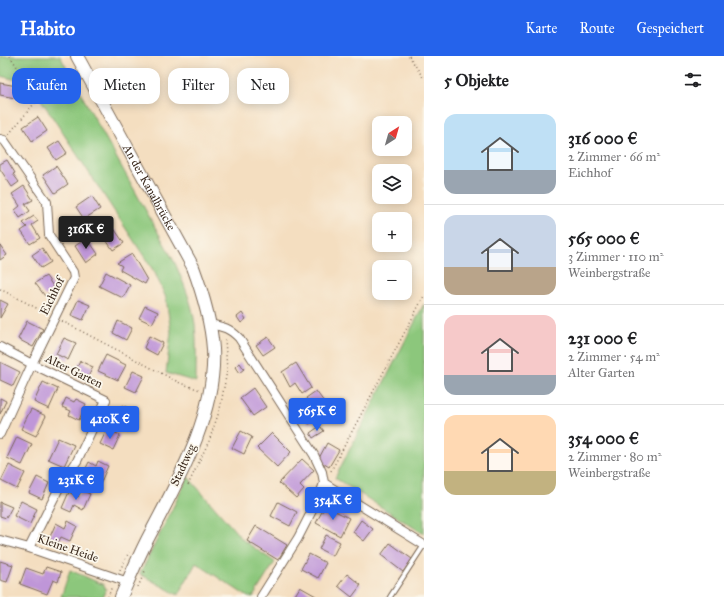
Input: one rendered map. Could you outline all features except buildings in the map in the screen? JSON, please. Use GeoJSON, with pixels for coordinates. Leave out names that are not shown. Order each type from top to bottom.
{"type":"FeatureCollection","features":[{"type":"Feature","properties":{"kind":"street","name":"An der Kanalbrücke"},"geometry":{"type":"LineString","coordinates":[[77,56],[193,267],[203,296],[210,324]]}},
{"type":"Feature","properties":{"kind":"street","name":"Eichhof"},"geometry":{"type":"LineString","coordinates":[[2,139],[46,202],[49,235],[73,272],[74,278],[32,364]]}},
{"type":"Feature","properties":{"kind":"street","name":"Stadtweg"},"geometry":{"type":"LineString","coordinates":[[121,597],[135,564],[160,516],[198,433],[209,392],[213,351],[210,324]]}},
{"type":"Feature","properties":{"kind":"street"},"geometry":{"type":"LineString","coordinates":[[210,324],[224,327],[238,338],[314,455],[322,472],[324,483],[319,497],[298,538],[261,597]]}},
{"type":"Feature","properties":{"kind":"street"},"geometry":{"type":"LineString","coordinates":[[0,347],[32,364],[0,434]]}},
{"type":"Feature","properties":{"kind":"street","name":"Alter Garten"},"geometry":{"type":"LineString","coordinates":[[29,548],[60,484],[77,461],[106,400],[32,364]]}},
{"type":"Feature","properties":{"kind":"street"},"geometry":{"type":"LineString","coordinates":[[324,483],[424,545]]}},
{"type":"Feature","properties":{"kind":"street","name":"Kleine Heide"},"geometry":{"type":"LineString","coordinates":[[0,540],[29,548],[128,582]]}},
{"type":"Feature","properties":{"kind":"lane"},"geometry":{"type":"LineString","coordinates":[[390,597],[424,545]]}},
{"type":"Feature","properties":{"kind":"path"},"geometry":{"type":"LineString","coordinates":[[2,139],[38,99],[10,56]]}},
{"type":"Feature","properties":{"kind":"path"},"geometry":{"type":"LineString","coordinates":[[409,56],[424,79]]}},
{"type":"Feature","properties":{"kind":"path"},"geometry":{"type":"LineString","coordinates":[[0,289],[180,383],[209,392]]}},
{"type":"Feature","properties":{"kind":"path"},"geometry":{"type":"LineString","coordinates":[[324,483],[424,296]]}},
{"type":"Feature","properties":{"kind":"path"},"geometry":{"type":"LineString","coordinates":[[116,578],[131,548]]}},
{"type":"Feature","properties":{"kind":"path"},"geometry":{"type":"LineString","coordinates":[[108,597],[112,587]]}},
{"type":"Feature","properties":{"kind":"green space"},"geometry":{"type":"Polygon","coordinates":[[[0,56],[60,56],[67,68],[12,68],[12,79],[0,76],[0,56]]]}},
{"type":"Feature","properties":{"kind":"green space"},"geometry":{"type":"Polygon","coordinates":[[[81,94],[175,263],[194,316],[196,382],[166,373],[171,332],[166,298],[155,273],[44,104],[81,104],[81,94]]]}},
{"type":"Feature","properties":{"kind":"green space"},"geometry":{"type":"Polygon","coordinates":[[[424,304],[424,534],[335,478],[424,304]]]}},
{"type":"Feature","properties":{"kind":"green space"},"geometry":{"type":"Polygon","coordinates":[[[188,477],[243,540],[275,562],[253,597],[248,597],[196,563],[178,595],[140,574],[188,477]]]}},
{"type":"Feature","properties":{"kind":"green space"},"geometry":{"type":"Polygon","coordinates":[[[70,570],[104,585],[106,589],[103,597],[61,597],[70,570]]]}}]}
